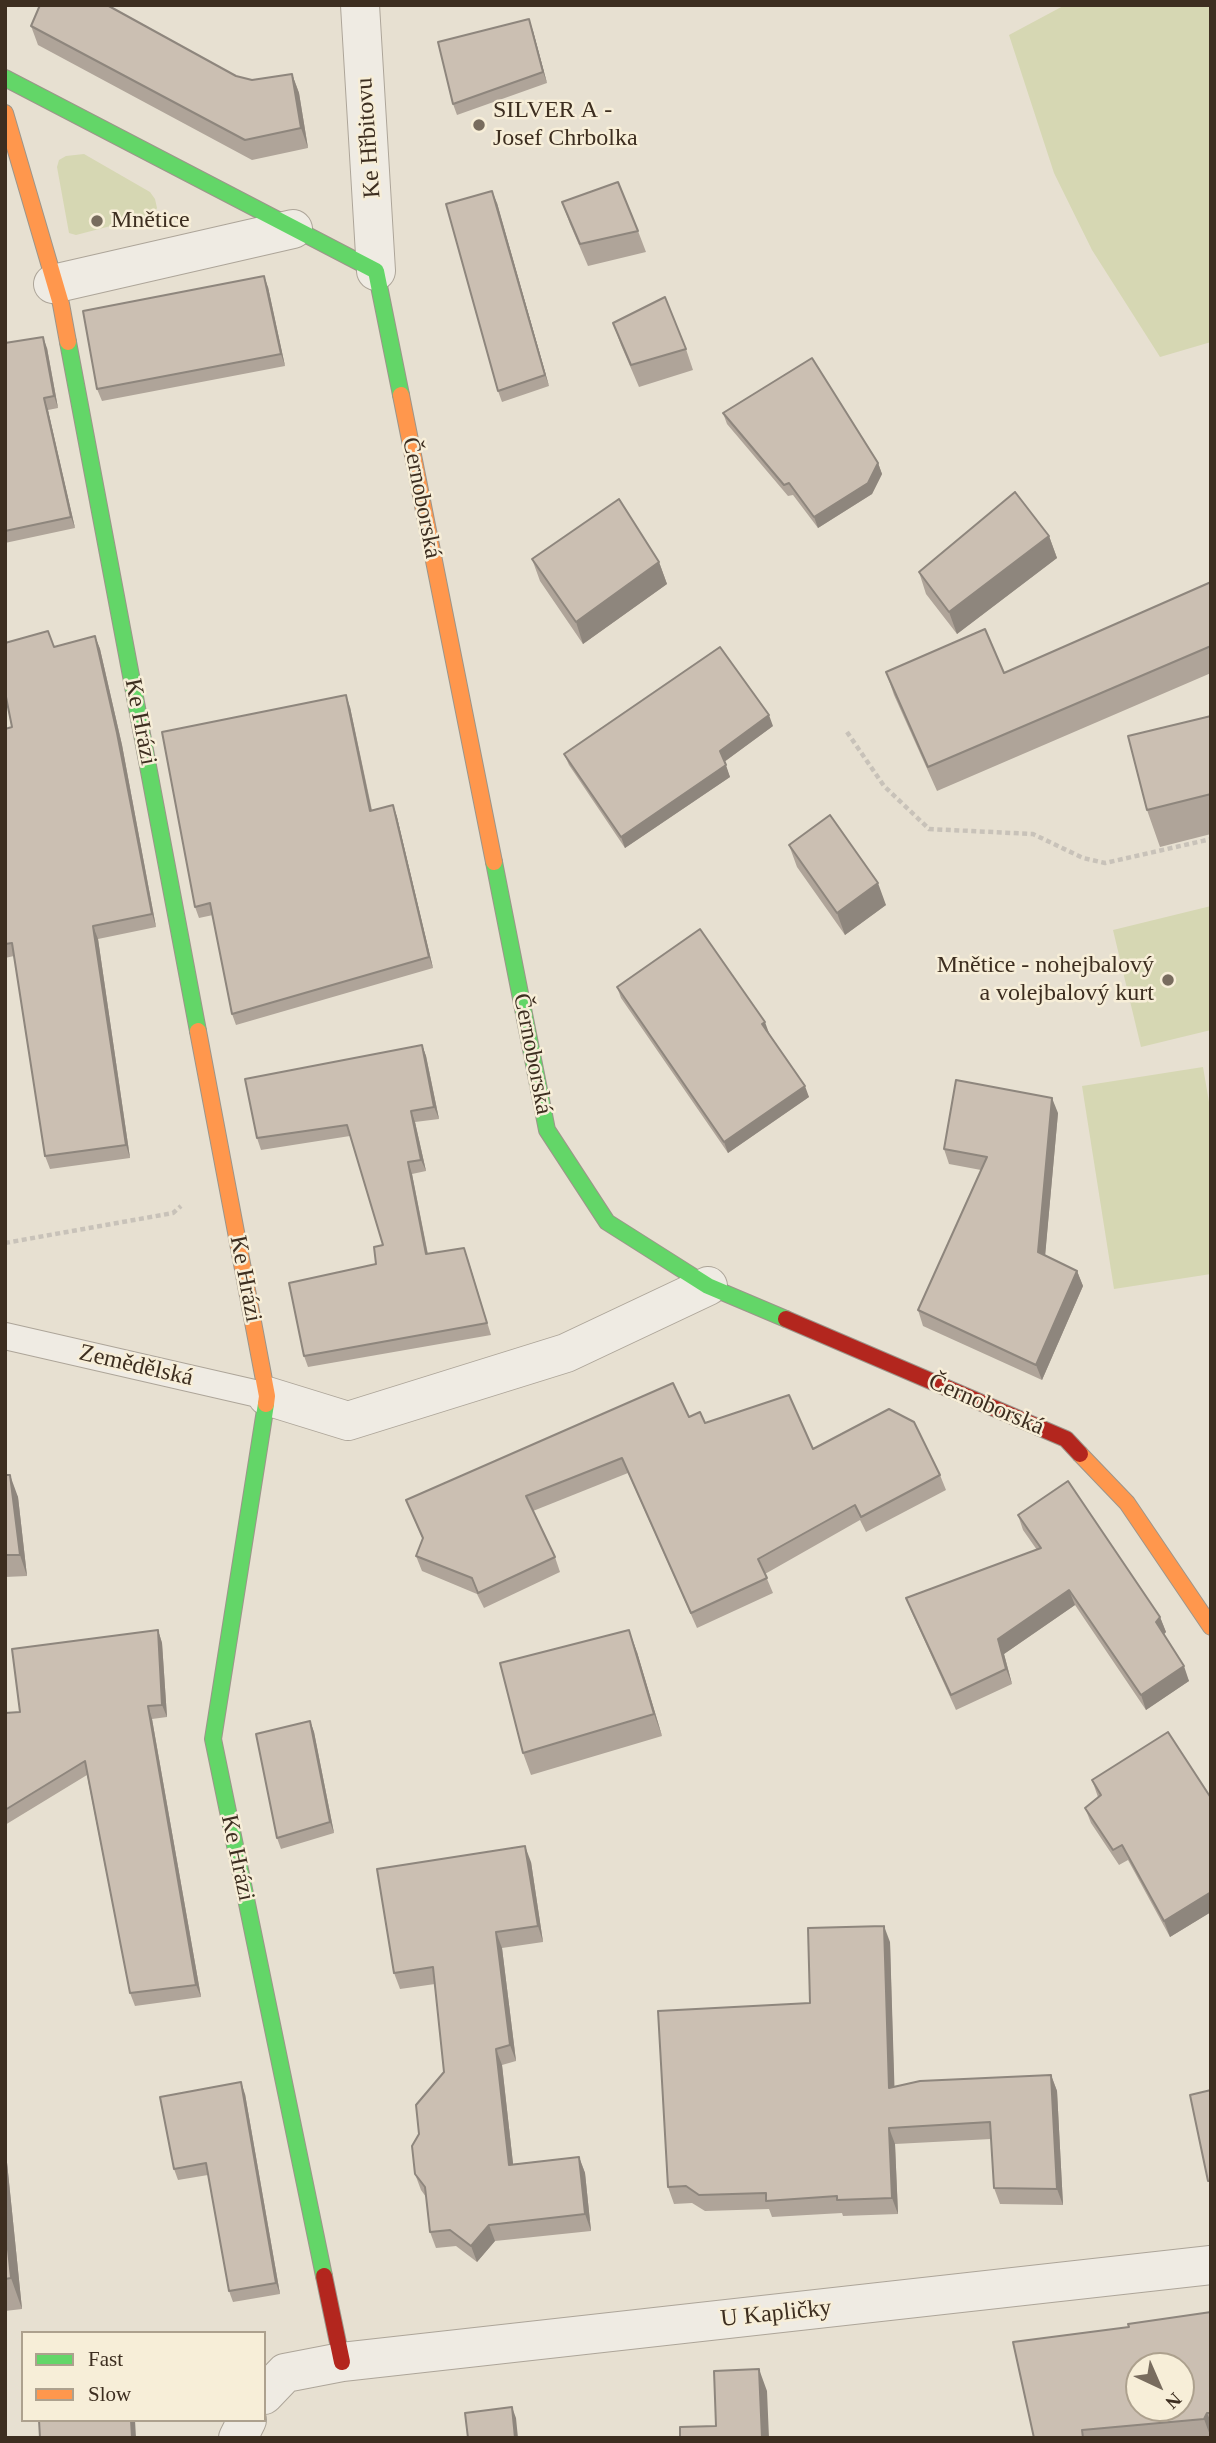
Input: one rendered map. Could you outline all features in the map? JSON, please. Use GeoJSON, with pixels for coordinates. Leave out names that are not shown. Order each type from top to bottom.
{"type":"FeatureCollection","features":[{"type":"Feature","properties":{"kind":"street","name":"Ke Hřbitovu"},"geometry":{"type":"LineString","coordinates":[[360,5],[376,271]]}},
{"type":"Feature","properties":{"kind":"street"},"geometry":{"type":"LineString","coordinates":[[5,78],[376,271]]}},
{"type":"Feature","properties":{"kind":"street","name":"Ke Hrázi"},"geometry":{"type":"LineString","coordinates":[[5,113],[61,304],[267,1396],[213,1739],[342,2362]]}},
{"type":"Feature","properties":{"kind":"street"},"geometry":{"type":"LineString","coordinates":[[53,284],[293,229]]}},
{"type":"Feature","properties":{"kind":"street","name":"Černoborská"},"geometry":{"type":"LineString","coordinates":[[376,271],[547,1130],[607,1222],[708,1286],[1066,1439],[1128,1503],[1211,1627]]}},
{"type":"Feature","properties":{"kind":"street"},"geometry":{"type":"LineString","coordinates":[[267,1396],[348,1421],[566,1353],[708,1286]]}},
{"type":"Feature","properties":{"kind":"street","name":"U Kapličky"},"geometry":{"type":"LineString","coordinates":[[342,2362],[1211,2265]]}},
{"type":"Feature","properties":{"kind":"street"},"geometry":{"type":"LineString","coordinates":[[266,2393],[285,2373],[342,2362]]}},
{"type":"Feature","properties":{"kind":"street"},"geometry":{"type":"LineString","coordinates":[[238,2438],[246,2422]]}},
{"type":"Feature","properties":{"kind":"lane","name":"Zemědělská"},"geometry":{"type":"LineString","coordinates":[[5,1336],[267,1396]]}},
{"type":"Feature","properties":{"kind":"path"},"geometry":{"type":"LineString","coordinates":[[847,732],[884,786],[929,829],[1033,835],[1083,858],[1105,863],[1211,839]]}},
{"type":"Feature","properties":{"kind":"path"},"geometry":{"type":"LineString","coordinates":[[5,1244],[173,1213],[196,1192],[227,1185]]}},
{"type":"Feature","properties":{"kind":"green space"},"geometry":{"type":"Polygon","coordinates":[[[1065,5],[1211,5],[1211,342],[1160,357],[1092,250],[1054,173],[1009,35],[1065,5]]]}},
{"type":"Feature","properties":{"kind":"green space"},"geometry":{"type":"Polygon","coordinates":[[[84,154],[150,192],[157,208],[153,215],[76,235],[69,233],[57,167],[59,160],[66,156],[84,154]]]}},
{"type":"Feature","properties":{"kind":"green space","name":"Mnětice - nohejbalový a volejbalový kurt"},"geometry":{"type":"Polygon","coordinates":[[[1211,906],[1211,1030],[1141,1047],[1113,930],[1211,906]]]}},
{"type":"Feature","properties":{"kind":"green space"},"geometry":{"type":"Polygon","coordinates":[[[1203,1067],[1211,1114],[1211,1274],[1114,1289],[1082,1086],[1203,1067]]]}},
{"type":"Feature","properties":{"kind":"building"},"geometry":{"type":"Polygon","coordinates":[[[40,5],[107,5],[236,76],[252,80],[292,74],[301,128],[245,140],[31,26],[40,5]]]}},
{"type":"Feature","properties":{"kind":"building"},"geometry":{"type":"Polygon","coordinates":[[[529,19],[543,72],[453,104],[438,42],[529,19]]]}},
{"type":"Feature","properties":{"kind":"building"},"geometry":{"type":"Polygon","coordinates":[[[618,182],[638,231],[580,244],[562,202],[618,182]]]}},
{"type":"Feature","properties":{"kind":"building"},"geometry":{"type":"Polygon","coordinates":[[[492,191],[545,375],[498,391],[446,204],[492,191]]]}},
{"type":"Feature","properties":{"kind":"building"},"geometry":{"type":"Polygon","coordinates":[[[264,276],[281,354],[97,389],[83,311],[264,276]]]}},
{"type":"Feature","properties":{"kind":"building"},"geometry":{"type":"Polygon","coordinates":[[[665,297],[686,349],[631,365],[613,323],[665,297]]]}},
{"type":"Feature","properties":{"kind":"building"},"geometry":{"type":"Polygon","coordinates":[[[43,337],[54,396],[44,398],[71,517],[5,531],[5,343],[43,337]]]}},
{"type":"Feature","properties":{"kind":"building"},"geometry":{"type":"Polygon","coordinates":[[[812,358],[878,463],[868,483],[814,517],[789,483],[784,485],[723,413],[812,358]]]}},
{"type":"Feature","properties":{"kind":"building"},"geometry":{"type":"Polygon","coordinates":[[[1015,492],[1049,536],[949,612],[919,572],[1015,492]]]}},
{"type":"Feature","properties":{"kind":"building"},"geometry":{"type":"Polygon","coordinates":[[[619,499],[659,562],[576,622],[532,559],[619,499]]]}},
{"type":"Feature","properties":{"kind":"building"},"geometry":{"type":"Polygon","coordinates":[[[1211,582],[1211,646],[928,767],[886,672],[985,629],[1004,673],[1211,582]]]}},
{"type":"Feature","properties":{"kind":"building"},"geometry":{"type":"Polygon","coordinates":[[[48,631],[54,647],[95,636],[152,914],[93,926],[126,1145],[45,1156],[12,943],[5,944],[5,729],[12,727],[5,692],[5,643],[48,631]]]}},
{"type":"Feature","properties":{"kind":"building"},"geometry":{"type":"Polygon","coordinates":[[[720,647],[769,715],[720,751],[726,765],[621,837],[564,754],[720,647]]]}},
{"type":"Feature","properties":{"kind":"building"},"geometry":{"type":"Polygon","coordinates":[[[346,695],[370,811],[393,805],[429,957],[232,1014],[210,903],[195,907],[162,732],[346,695]]]}},
{"type":"Feature","properties":{"kind":"building"},"geometry":{"type":"Polygon","coordinates":[[[1211,716],[1211,794],[1147,810],[1128,736],[1211,716]]]}},
{"type":"Feature","properties":{"kind":"building"},"geometry":{"type":"Polygon","coordinates":[[[830,815],[878,883],[837,913],[789,845],[830,815]]]}},
{"type":"Feature","properties":{"kind":"building"},"geometry":{"type":"Polygon","coordinates":[[[700,929],[765,1022],[762,1024],[805,1086],[724,1142],[617,987],[700,929]]]}},
{"type":"Feature","properties":{"kind":"building"},"geometry":{"type":"Polygon","coordinates":[[[422,1045],[434,1107],[411,1111],[421,1160],[408,1162],[426,1254],[464,1248],[487,1323],[304,1356],[289,1283],[376,1264],[374,1247],[383,1245],[347,1125],[257,1138],[245,1079],[422,1045]]]}},
{"type":"Feature","properties":{"kind":"building"},"geometry":{"type":"Polygon","coordinates":[[[956,1080],[1052,1098],[1038,1252],[1077,1271],[1036,1365],[918,1310],[987,1157],[944,1149],[956,1080]]]}},
{"type":"Feature","properties":{"kind":"building"},"geometry":{"type":"Polygon","coordinates":[[[673,1383],[689,1417],[700,1412],[705,1423],[789,1395],[813,1449],[889,1409],[914,1422],[940,1475],[861,1517],[855,1505],[758,1559],[767,1578],[691,1613],[622,1458],[526,1496],[555,1557],[478,1593],[472,1578],[416,1556],[423,1538],[406,1500],[673,1383]]]}},
{"type":"Feature","properties":{"kind":"building"},"geometry":{"type":"Polygon","coordinates":[[[5,1475],[10,1475],[20,1555],[5,1555],[5,1475]]]}},
{"type":"Feature","properties":{"kind":"building"},"geometry":{"type":"Polygon","coordinates":[[[1068,1481],[1160,1617],[1156,1622],[1184,1666],[1141,1695],[1069,1590],[998,1639],[1006,1669],[951,1695],[906,1598],[1041,1548],[1018,1515],[1068,1481]]]}},
{"type":"Feature","properties":{"kind":"building"},"geometry":{"type":"Polygon","coordinates":[[[158,1630],[162,1705],[148,1706],[196,1985],[130,1993],[85,1761],[5,1810],[5,1713],[20,1712],[12,1649],[158,1630]]]}},
{"type":"Feature","properties":{"kind":"building"},"geometry":{"type":"Polygon","coordinates":[[[629,1630],[654,1714],[523,1753],[500,1663],[629,1630]]]}},
{"type":"Feature","properties":{"kind":"building"},"geometry":{"type":"Polygon","coordinates":[[[310,1721],[330,1822],[277,1838],[256,1734],[310,1721]]]}},
{"type":"Feature","properties":{"kind":"building"},"geometry":{"type":"Polygon","coordinates":[[[1168,1732],[1211,1798],[1211,1892],[1164,1921],[1122,1845],[1113,1850],[1085,1808],[1101,1795],[1092,1780],[1168,1732]]]}},
{"type":"Feature","properties":{"kind":"building"},"geometry":{"type":"Polygon","coordinates":[[[525,1846],[538,1926],[496,1932],[510,2045],[496,2049],[509,2165],[579,2157],[585,2214],[489,2225],[471,2246],[450,2230],[430,2232],[425,2187],[415,2174],[412,2146],[419,2134],[416,2105],[444,2072],[433,1967],[394,1973],[377,1869],[525,1846]]]}},
{"type":"Feature","properties":{"kind":"building"},"geometry":{"type":"Polygon","coordinates":[[[884,1926],[889,2088],[920,2081],[1051,2075],[1057,2189],[994,2188],[990,2122],[889,2128],[892,2198],[837,2200],[837,2196],[766,2201],[766,2193],[699,2195],[686,2186],[668,2187],[658,2011],[810,2003],[808,1928],[884,1926]]]}},
{"type":"Feature","properties":{"kind":"building"},"geometry":{"type":"Polygon","coordinates":[[[241,2082],[276,2283],[229,2291],[206,2163],[174,2169],[160,2097],[241,2082]]]}},
{"type":"Feature","properties":{"kind":"building"},"geometry":{"type":"Polygon","coordinates":[[[1211,2090],[1211,2181],[1208,2181],[1190,2095],[1211,2090]]]}},
{"type":"Feature","properties":{"kind":"building"},"geometry":{"type":"Polygon","coordinates":[[[5,2221],[11,2278],[5,2279],[5,2221]]]}},
{"type":"Feature","properties":{"kind":"building"},"geometry":{"type":"Polygon","coordinates":[[[1211,2312],[1211,2413],[1207,2413],[1204,2419],[1195,2420],[1195,2352],[1125,2352],[1125,2422],[1171,2422],[1082,2430],[1083,2438],[1034,2438],[1013,2342],[1129,2327],[1128,2324],[1211,2312]]]}},
{"type":"Feature","properties":{"kind":"building"},"geometry":{"type":"Polygon","coordinates":[[[759,2369],[762,2438],[680,2438],[680,2427],[716,2426],[714,2371],[759,2369]]]}},
{"type":"Feature","properties":{"kind":"building"},"geometry":{"type":"Polygon","coordinates":[[[512,2407],[515,2438],[468,2438],[465,2413],[512,2407]]]}},
{"type":"Feature","properties":{"kind":"building"},"geometry":{"type":"Polygon","coordinates":[[[39,2422],[131,2422],[132,2438],[40,2438],[39,2422]]]}},
{"type":"Feature","properties":{"kind":"traffic: fast"},"geometry":{"type":"LineString","coordinates":[[5,78],[376,271],[401,395]]}},
{"type":"Feature","properties":{"kind":"traffic: fast"},"geometry":{"type":"LineString","coordinates":[[68,342],[198,1031]]}},
{"type":"Feature","properties":{"kind":"traffic: fast"},"geometry":{"type":"LineString","coordinates":[[494,862],[547,1130],[607,1222],[708,1286],[786,1319]]}},
{"type":"Feature","properties":{"kind":"traffic: fast"},"geometry":{"type":"LineString","coordinates":[[266,1404],[213,1739],[324,2276]]}},
{"type":"Feature","properties":{"kind":"traffic: slow"},"geometry":{"type":"LineString","coordinates":[[5,113],[61,304],[68,342]]}},
{"type":"Feature","properties":{"kind":"traffic: slow"},"geometry":{"type":"LineString","coordinates":[[401,395],[494,862]]}},
{"type":"Feature","properties":{"kind":"traffic: slow"},"geometry":{"type":"LineString","coordinates":[[198,1031],[267,1396],[266,1404]]}},
{"type":"Feature","properties":{"kind":"traffic: slow"},"geometry":{"type":"LineString","coordinates":[[1080,1454],[1127,1503],[1211,1627]]}},
{"type":"Feature","properties":{"kind":"traffic: jam"},"geometry":{"type":"LineString","coordinates":[[786,1319],[1066,1439],[1080,1454]]}},
{"type":"Feature","properties":{"kind":"traffic: jam"},"geometry":{"type":"LineString","coordinates":[[324,2276],[342,2362]]}},
{"type":"Feature","properties":{"kind":"place","name":"SILVER A - Josef Chrbolka"},"geometry":{"type":"Point","coordinates":[479,125]}},
{"type":"Feature","properties":{"kind":"place","name":"Mnětice"},"geometry":{"type":"Point","coordinates":[97,221]}},
{"type":"Feature","properties":{"kind":"place","name":"Mnětice - nohejbalový a volejbalový kurt"},"geometry":{"type":"Point","coordinates":[1168,980]}}]}
